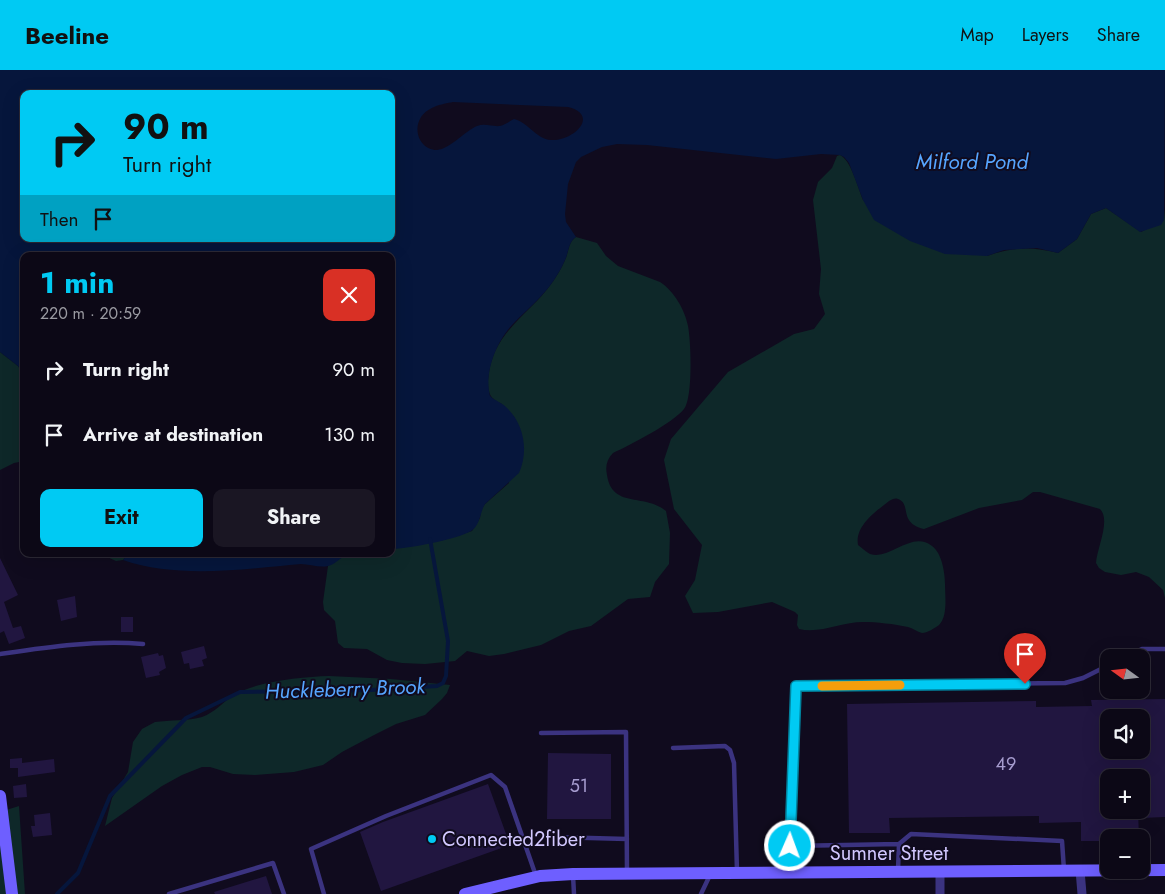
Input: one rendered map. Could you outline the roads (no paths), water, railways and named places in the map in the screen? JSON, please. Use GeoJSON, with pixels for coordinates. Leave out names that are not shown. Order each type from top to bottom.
{"type":"FeatureCollection","features":[{"type":"Feature","properties":{"kind":"street"},"geometry":{"type":"LineString","coordinates":[[0,796],[12,894]]}},
{"type":"Feature","properties":{"kind":"street"},"geometry":{"type":"LineString","coordinates":[[1080,870],[1082,894]]}},
{"type":"Feature","properties":{"kind":"street","name":"Sumner Street"},"geometry":{"type":"LineString","coordinates":[[466,894],[486,891],[537,877],[573,874],[1165,870]]}},
{"type":"Feature","properties":{"kind":"street"},"geometry":{"type":"LineString","coordinates":[[940,872],[940,894]]}},
{"type":"Feature","properties":{"kind":"lane"},"geometry":{"type":"LineString","coordinates":[[0,654],[88,642],[142,644]]}},
{"type":"Feature","properties":{"kind":"lane"},"geometry":{"type":"LineString","coordinates":[[1150,649],[1165,649]]}},
{"type":"Feature","properties":{"kind":"lane"},"geometry":{"type":"LineString","coordinates":[[788,873],[796,686],[1065,683],[1083,678],[1100,670]]}},
{"type":"Feature","properties":{"kind":"lane"},"geometry":{"type":"LineString","coordinates":[[540,733],[626,732],[627,874]]}},
{"type":"Feature","properties":{"kind":"lane"},"geometry":{"type":"LineString","coordinates":[[673,748],[725,746],[730,750],[734,763],[737,873]]}},
{"type":"Feature","properties":{"kind":"lane"},"geometry":{"type":"LineString","coordinates":[[324,894],[311,849],[386,816],[491,776],[505,788],[537,877]]}},
{"type":"Feature","properties":{"kind":"lane"},"geometry":{"type":"LineString","coordinates":[[790,846],[899,844],[911,834],[1062,841],[1064,871]]}},
{"type":"Feature","properties":{"kind":"lane"},"geometry":{"type":"LineString","coordinates":[[553,838],[627,839]]}},
{"type":"Feature","properties":{"kind":"lane"},"geometry":{"type":"LineString","coordinates":[[898,872],[899,844]]}},
{"type":"Feature","properties":{"kind":"lane"},"geometry":{"type":"LineString","coordinates":[[169,894],[187,891],[273,863],[284,894]]}},
{"type":"Feature","properties":{"kind":"lane"},"geometry":{"type":"LineString","coordinates":[[701,894],[711,873]]}},
{"type":"Feature","properties":{"kind":"lane"},"geometry":{"type":"LineString","coordinates":[[573,874],[574,894]]}},
{"type":"Feature","properties":{"kind":"water","name":"Milford Pond"},"geometry":{"type":"Polygon","coordinates":[[[0,70],[1165,70],[1164,220],[1161,225],[1140,232],[1106,208],[1091,214],[1077,239],[1058,253],[1037,248],[1004,250],[987,256],[945,254],[910,241],[874,220],[863,200],[849,163],[840,155],[821,154],[776,159],[647,145],[617,144],[602,147],[581,157],[576,162],[568,184],[565,214],[566,222],[576,237],[571,242],[563,265],[549,286],[506,332],[496,349],[490,368],[490,396],[504,405],[521,429],[524,447],[522,465],[519,473],[485,504],[474,529],[444,540],[395,549],[395,252],[20,252],[20,369],[0,352],[0,70]],[[453,102],[439,105],[426,112],[420,119],[417,129],[423,144],[437,150],[452,143],[477,126],[500,126],[514,119],[524,123],[541,137],[551,140],[560,139],[575,132],[583,121],[582,116],[577,111],[568,107],[453,102]]]}},
{"type":"Feature","properties":{"kind":"water"},"geometry":{"type":"Polygon","coordinates":[[[126,557],[343,557],[333,564],[325,566],[301,564],[211,571],[166,569],[144,566],[123,560],[126,557]]]}},
{"type":"Feature","properties":{"kind":"waterway","name":"Huckleberry Brook"},"geometry":{"type":"LineString","coordinates":[[57,894],[78,873],[110,796],[186,718],[240,692],[371,690],[437,686],[443,683],[446,676],[448,641],[430,539]]}},
{"type":"Feature","properties":{"kind":"place","name":"Connected2fiber"},"geometry":{"type":"Point","coordinates":[432,839]}}]}
